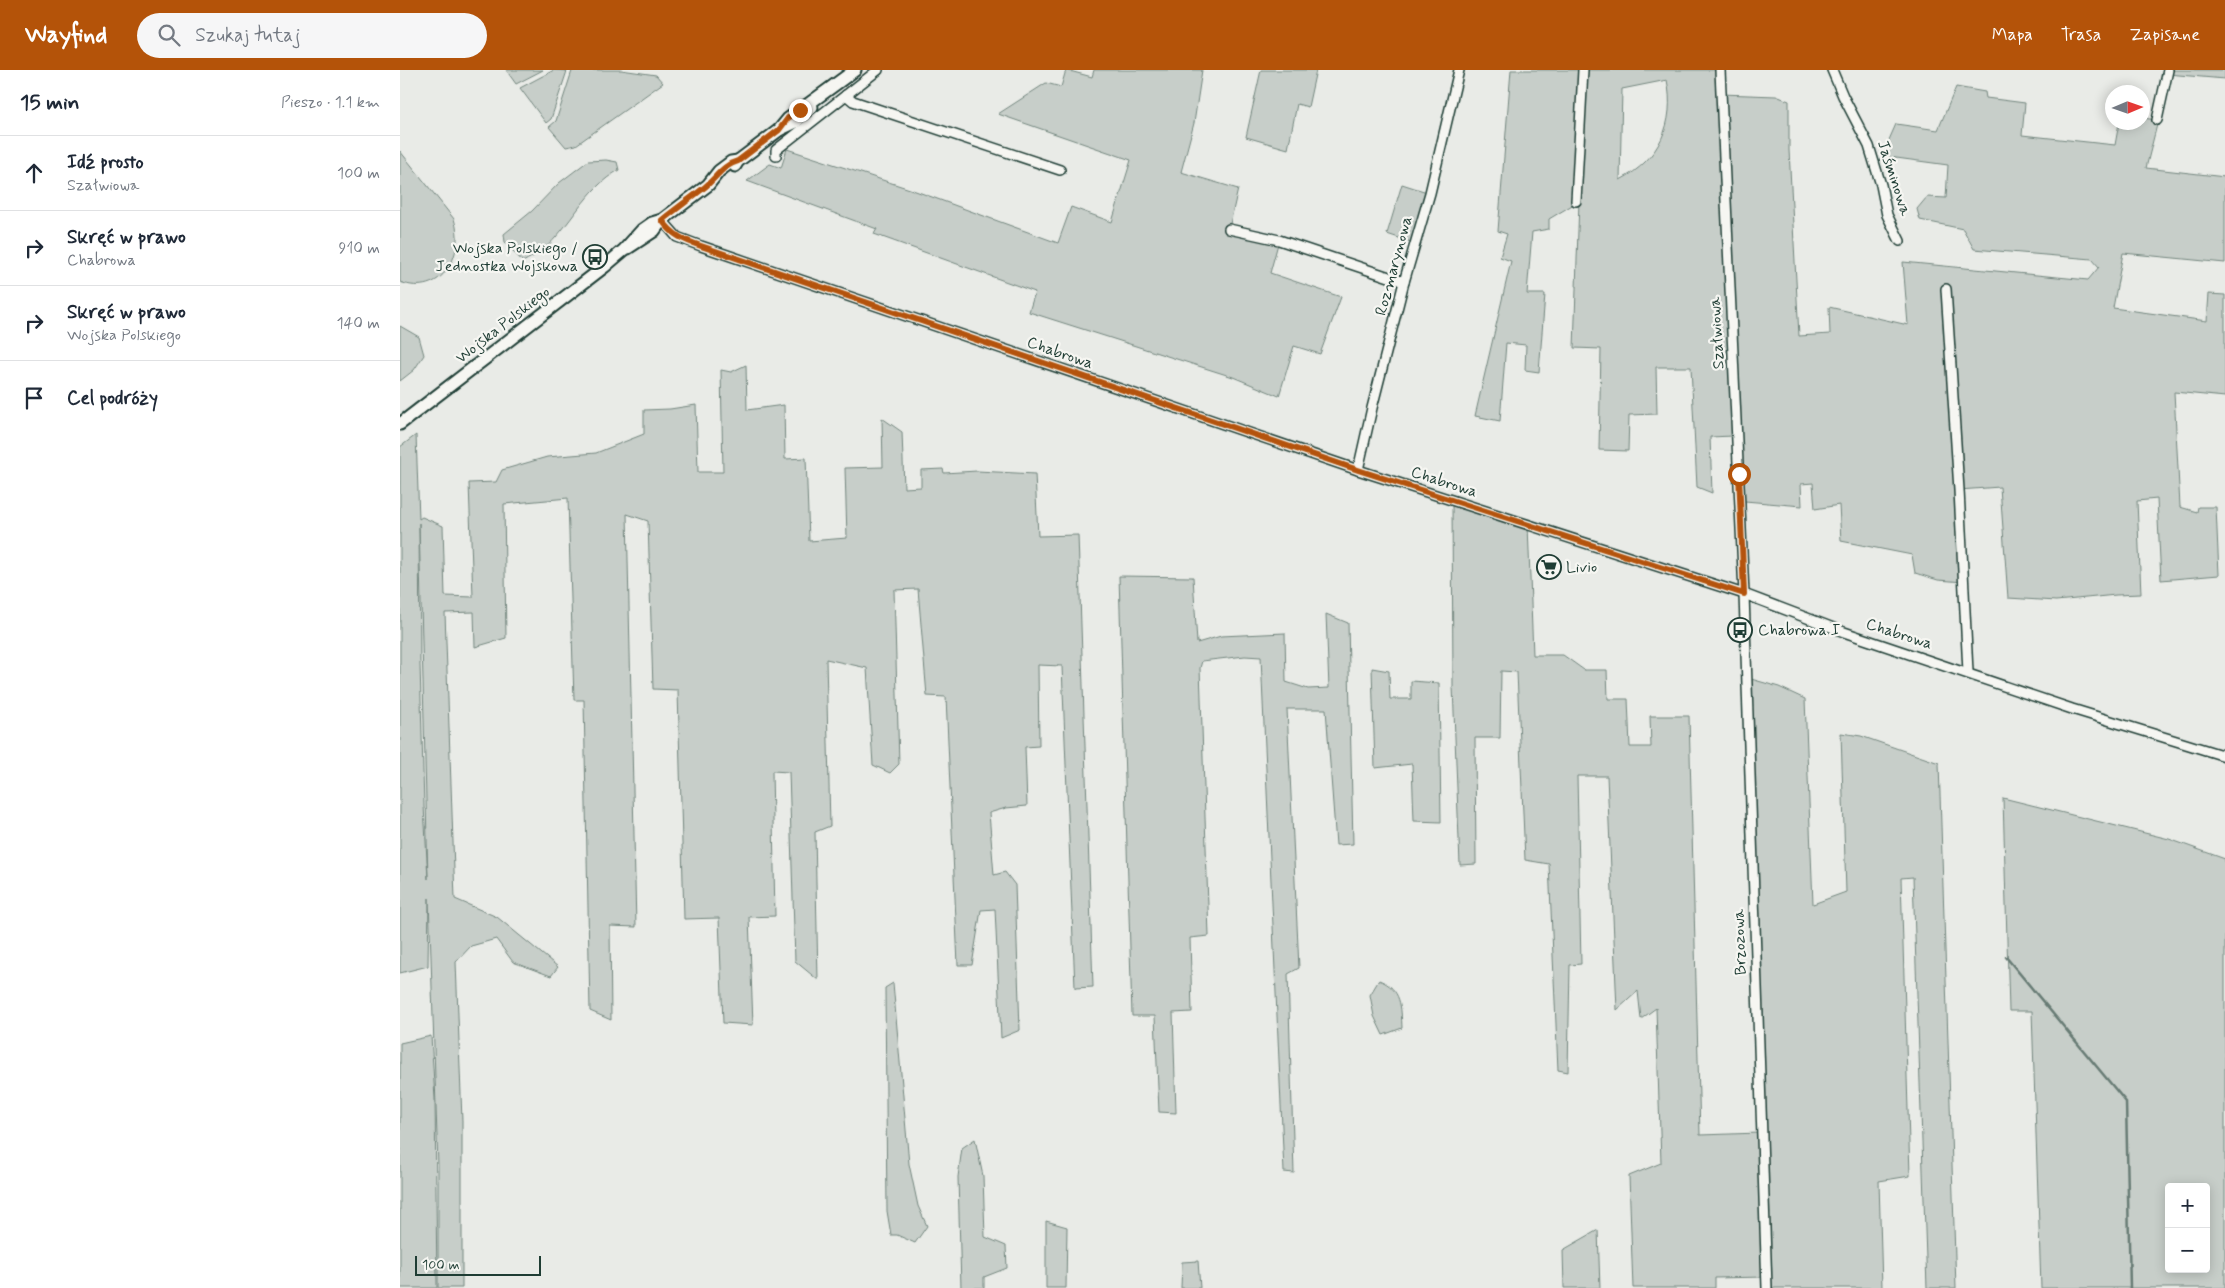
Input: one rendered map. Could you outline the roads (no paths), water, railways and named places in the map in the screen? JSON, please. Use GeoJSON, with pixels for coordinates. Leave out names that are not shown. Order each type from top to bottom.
{"type":"FeatureCollection","features":[{"type":"Feature","properties":{"kind":"main road","name":"Wojska Polskiego"},"geometry":{"type":"LineString","coordinates":[[400,424],[624,250],[642,230],[652,223],[662,220],[708,185],[731,162],[738,161],[779,130],[788,118],[855,70]]}},
{"type":"Feature","properties":{"kind":"street"},"geometry":{"type":"LineString","coordinates":[[776,156],[776,150],[878,70]]}},
{"type":"Feature","properties":{"kind":"street","name":"Rozmarynowa"},"geometry":{"type":"LineString","coordinates":[[1358,470],[1404,282],[1430,193],[1459,70]]}},
{"type":"Feature","properties":{"kind":"street"},"geometry":{"type":"LineString","coordinates":[[1576,201],[1583,70]]}},
{"type":"Feature","properties":{"kind":"street","name":"Szałwiowa"},"geometry":{"type":"LineString","coordinates":[[1720,70],[1744,594]]}},
{"type":"Feature","properties":{"kind":"street","name":"Jaśminowa"},"geometry":{"type":"LineString","coordinates":[[1832,70],[1869,146],[1881,185],[1887,215],[1900,242]]}},
{"type":"Feature","properties":{"kind":"street"},"geometry":{"type":"LineString","coordinates":[[2157,120],[2168,70]]}},
{"type":"Feature","properties":{"kind":"street"},"geometry":{"type":"LineString","coordinates":[[846,95],[853,100],[1060,170]]}},
{"type":"Feature","properties":{"kind":"street","name":"Chabrowa"},"geometry":{"type":"LineString","coordinates":[[662,220],[677,237],[701,246],[1358,470],[1744,594],[1844,632],[1968,672],[2072,709],[2225,756]]}},
{"type":"Feature","properties":{"kind":"street"},"geometry":{"type":"LineString","coordinates":[[1229,229],[1279,240],[1404,282]]}},
{"type":"Feature","properties":{"kind":"street"},"geometry":{"type":"LineString","coordinates":[[1946,289],[1968,672]]}},
{"type":"Feature","properties":{"kind":"street","name":"Brzozowa"},"geometry":{"type":"LineString","coordinates":[[1744,594],[1767,1288]]}},
{"type":"Feature","properties":{"kind":"waterway"},"geometry":{"type":"LineString","coordinates":[[2006,957],[2126,1102],[2130,1288]]}},
{"type":"Feature","properties":{"kind":"place","name":"Wojska Polskiego / Jednostka Wojskowa"},"geometry":{"type":"Point","coordinates":[595,257]}},
{"type":"Feature","properties":{"kind":"place","name":"Livio"},"geometry":{"type":"Point","coordinates":[1549,567]}},
{"type":"Feature","properties":{"kind":"place","name":"Chabrowa I"},"geometry":{"type":"Point","coordinates":[1740,630]}}]}
